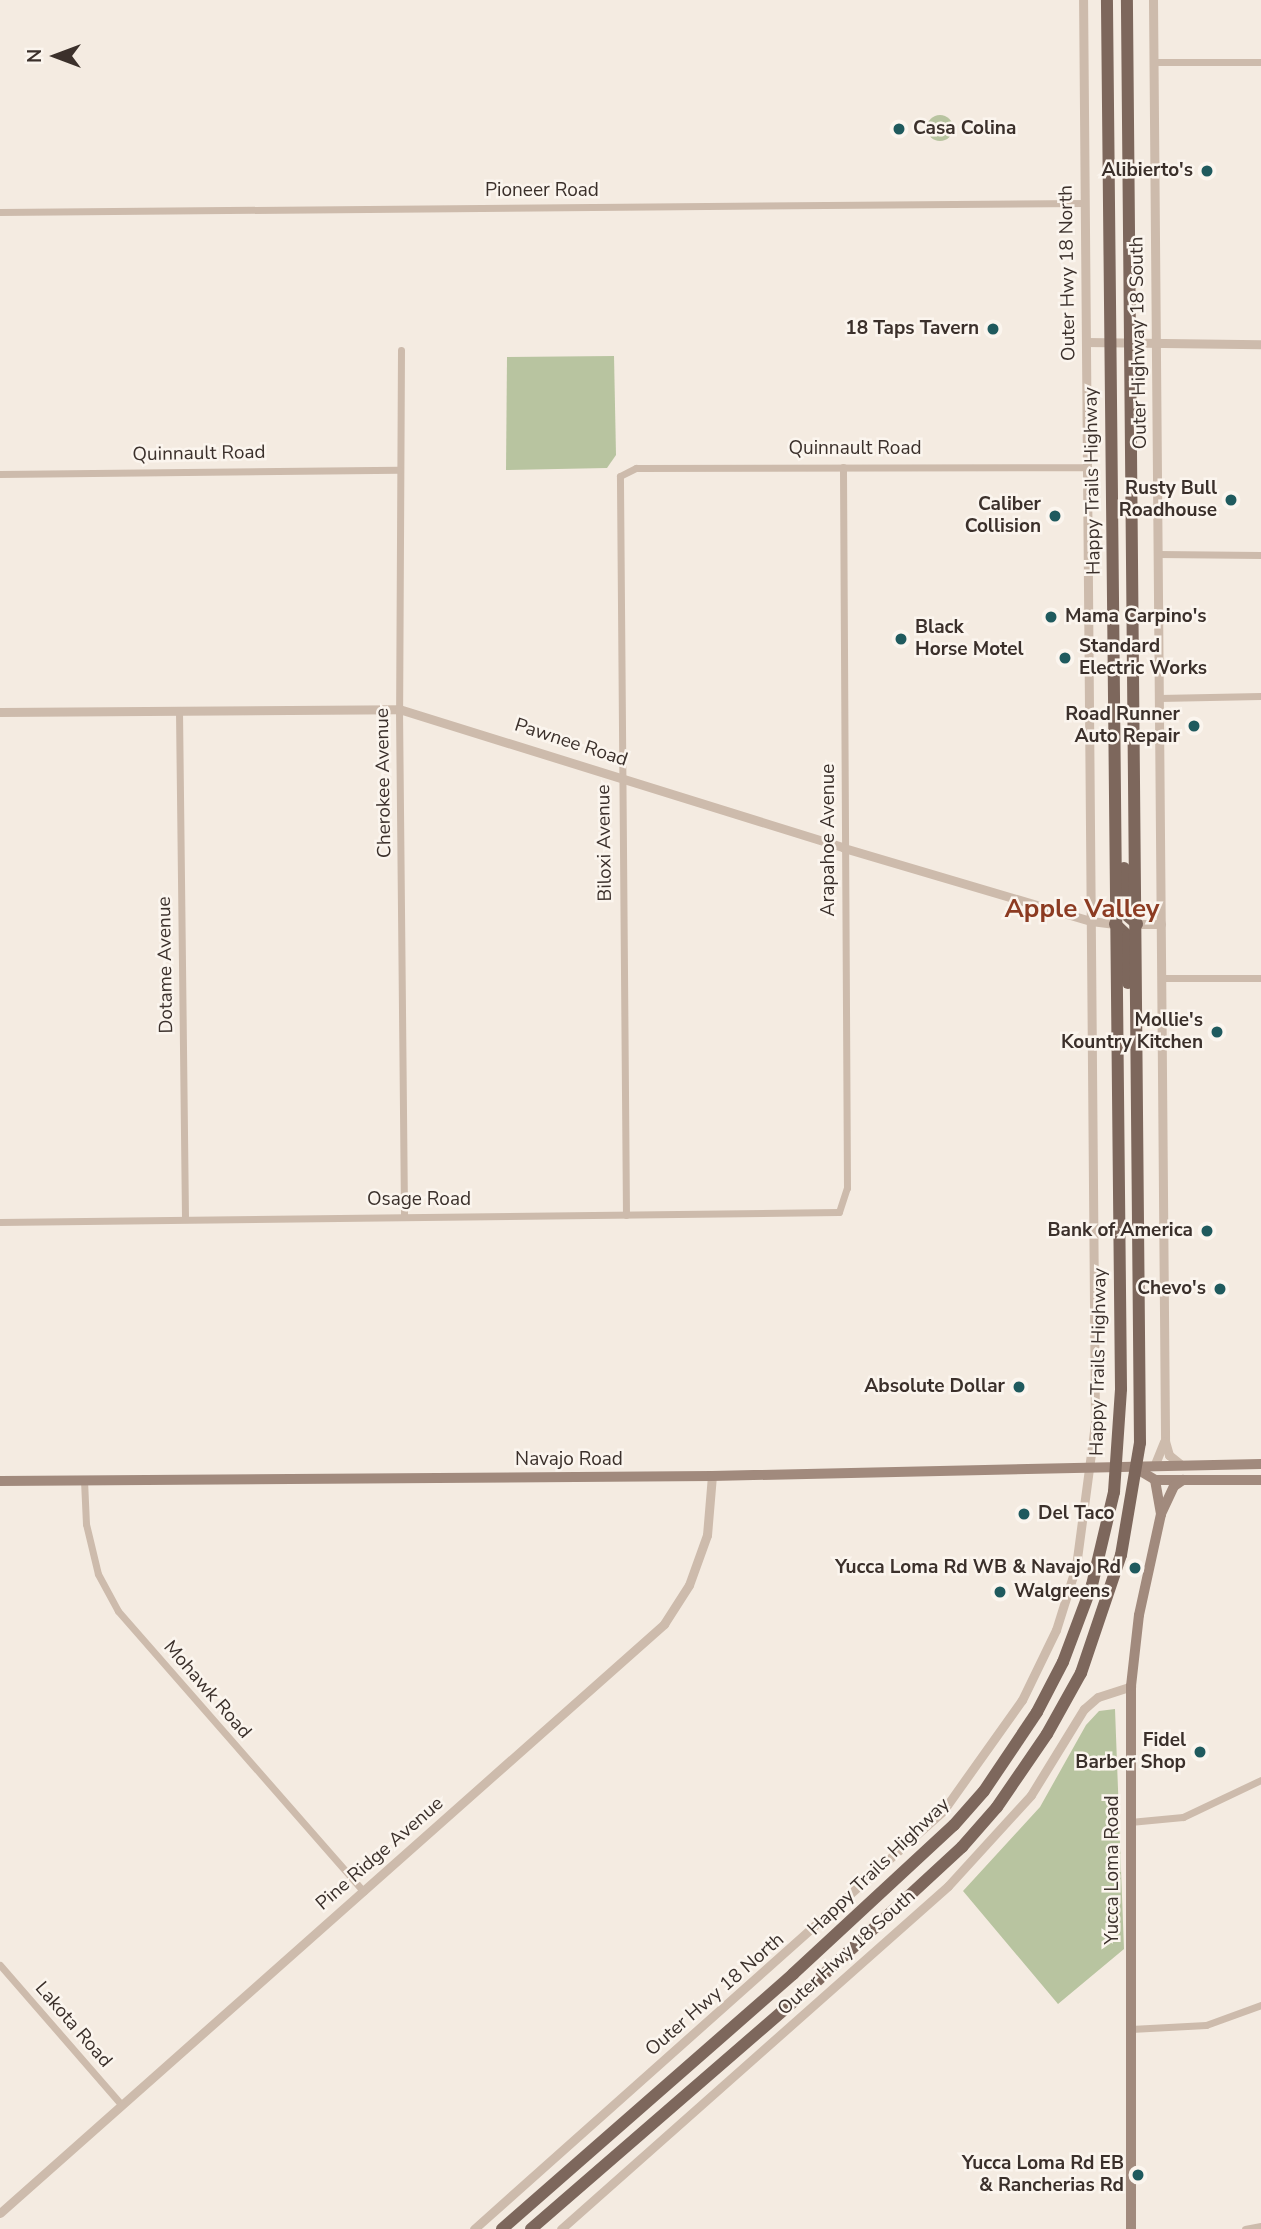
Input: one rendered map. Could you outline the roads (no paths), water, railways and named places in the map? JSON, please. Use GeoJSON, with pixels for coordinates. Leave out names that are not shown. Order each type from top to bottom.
{"type":"FeatureCollection","features":[{"type":"Feature","properties":{"kind":"main road","name":"Happy Trails Highway"},"geometry":{"type":"LineString","coordinates":[[502,2229],[884,1893],[984,1791],[1037,1712],[1080,1619],[1105,1539],[1117,1469],[1121,1389],[1107,0]]}},
{"type":"Feature","properties":{"kind":"main road","name":"Happy Trails Highway"},"geometry":{"type":"LineString","coordinates":[[531,2229],[807,1990],[962,1847],[996,1808],[1047,1734],[1081,1673],[1121,1555],[1137,1469],[1137,924],[1127,0]]}},
{"type":"Feature","properties":{"kind":"main road"},"geometry":{"type":"LineString","coordinates":[[1115,814],[1123,829],[1124,914],[1137,924]]}},
{"type":"Feature","properties":{"kind":"main road"},"geometry":{"type":"LineString","coordinates":[[1115,924],[1128,936],[1129,1024],[1137,1045]]}},
{"type":"Feature","properties":{"kind":"main road","name":"Navajo Road"},"geometry":{"type":"LineString","coordinates":[[0,1481],[1091,1471],[1137,1469],[1155,1464],[1261,1464]]}},
{"type":"Feature","properties":{"kind":"main road"},"geometry":{"type":"LineString","coordinates":[[1137,1469],[1155,1480],[1261,1480]]}},
{"type":"Feature","properties":{"kind":"main road"},"geometry":{"type":"LineString","coordinates":[[1155,1480],[1161,1514]]}},
{"type":"Feature","properties":{"kind":"main road"},"geometry":{"type":"LineString","coordinates":[[1161,1514],[1174,1486],[1182,1480]]}},
{"type":"Feature","properties":{"kind":"main road","name":"Yucca Loma Road"},"geometry":{"type":"LineString","coordinates":[[1131,2229],[1130,1686],[1139,1615],[1161,1514]]}},
{"type":"Feature","properties":{"kind":"street","name":"Outer Hwy 18 North"},"geometry":{"type":"LineString","coordinates":[[474,2229],[901,1852],[974,1773],[1022,1700],[1056,1630],[1076,1566],[1091,1471],[1096,1373],[1083,0]]}},
{"type":"Feature","properties":{"kind":"street","name":"Outer Highway 18 South"},"geometry":{"type":"LineString","coordinates":[[1153,0],[1165,1441]]}},
{"type":"Feature","properties":{"kind":"street"},"geometry":{"type":"LineString","coordinates":[[1154,62],[1261,62]]}},
{"type":"Feature","properties":{"kind":"street","name":"Pioneer Road"},"geometry":{"type":"LineString","coordinates":[[0,212],[1085,203]]}},
{"type":"Feature","properties":{"kind":"street"},"geometry":{"type":"LineString","coordinates":[[1086,342],[1261,344]]}},
{"type":"Feature","properties":{"kind":"street","name":"Cherokee Avenue"},"geometry":{"type":"LineString","coordinates":[[401,350],[399,709],[404,1215]]}},
{"type":"Feature","properties":{"kind":"street","name":"Quinnault Road"},"geometry":{"type":"LineString","coordinates":[[623,471],[843,467],[1087,467]]}},
{"type":"Feature","properties":{"kind":"street","name":"Arapahoe Avenue"},"geometry":{"type":"LineString","coordinates":[[839,1212],[847,1188],[843,467]]}},
{"type":"Feature","properties":{"kind":"street","name":"Quinnault Road"},"geometry":{"type":"LineString","coordinates":[[0,474],[399,470]]}},
{"type":"Feature","properties":{"kind":"street","name":"Biloxi Avenue"},"geometry":{"type":"LineString","coordinates":[[623,471],[618,481],[626,1215]]}},
{"type":"Feature","properties":{"kind":"street"},"geometry":{"type":"LineString","coordinates":[[1158,554],[1261,555]]}},
{"type":"Feature","properties":{"kind":"street"},"geometry":{"type":"LineString","coordinates":[[1159,698],[1261,696]]}},
{"type":"Feature","properties":{"kind":"street","name":"Pawnee Road"},"geometry":{"type":"LineString","coordinates":[[0,712],[399,709],[844,848],[1091,921],[1115,924]]}},
{"type":"Feature","properties":{"kind":"street","name":"Dotame Avenue"},"geometry":{"type":"LineString","coordinates":[[179,711],[185,1218]]}},
{"type":"Feature","properties":{"kind":"street"},"geometry":{"type":"LineString","coordinates":[[1137,924],[1161,924]]}},
{"type":"Feature","properties":{"kind":"street"},"geometry":{"type":"LineString","coordinates":[[1162,978],[1261,978]]}},
{"type":"Feature","properties":{"kind":"street","name":"Osage Road"},"geometry":{"type":"LineString","coordinates":[[0,1222],[404,1215],[839,1212]]}},
{"type":"Feature","properties":{"kind":"street"},"geometry":{"type":"LineString","coordinates":[[1155,1464],[1165,1441]]}},
{"type":"Feature","properties":{"kind":"street"},"geometry":{"type":"LineString","coordinates":[[1165,1441],[1169,1455],[1180,1464]]}},
{"type":"Feature","properties":{"kind":"street","name":"Pine Ridge Avenue"},"geometry":{"type":"LineString","coordinates":[[0,2213],[664,1624],[689,1585],[707,1535],[712,1476]]}},
{"type":"Feature","properties":{"kind":"street","name":"Mohawk Road"},"geometry":{"type":"LineString","coordinates":[[84,1480],[86,1524],[98,1574],[118,1611],[364,1892]]}},
{"type":"Feature","properties":{"kind":"street","name":"Outer Hwy 18 South"},"geometry":{"type":"LineString","coordinates":[[561,2229],[947,1886],[1031,1795],[1084,1709],[1098,1698],[1130,1686]]}},
{"type":"Feature","properties":{"kind":"street"},"geometry":{"type":"LineString","coordinates":[[1130,1822],[1183,1817],[1261,1780]]}},
{"type":"Feature","properties":{"kind":"street","name":"Lakota Road"},"geometry":{"type":"LineString","coordinates":[[0,1965],[121,2105]]}},
{"type":"Feature","properties":{"kind":"street"},"geometry":{"type":"LineString","coordinates":[[1131,2029],[1206,2025],[1261,2006]]}},
{"type":"Feature","properties":{"kind":"street"},"geometry":{"type":"LineString","coordinates":[[1245,2229],[1261,2226]]}},
{"type":"Feature","properties":{"kind":"place","name":"Casa Colina"},"geometry":{"type":"Point","coordinates":[899,129]}},
{"type":"Feature","properties":{"kind":"place","name":"Alibierto's"},"geometry":{"type":"Point","coordinates":[1207,171]}},
{"type":"Feature","properties":{"kind":"place","name":"18 Taps Tavern"},"geometry":{"type":"Point","coordinates":[993,329]}},
{"type":"Feature","properties":{"kind":"place","name":"Rusty Bull Roadhouse"},"geometry":{"type":"Point","coordinates":[1231,500]}},
{"type":"Feature","properties":{"kind":"place","name":"Caliber Collision"},"geometry":{"type":"Point","coordinates":[1055,516]}},
{"type":"Feature","properties":{"kind":"place","name":"Mama Carpino's"},"geometry":{"type":"Point","coordinates":[1051,617]}},
{"type":"Feature","properties":{"kind":"place","name":"Black Horse Motel"},"geometry":{"type":"Point","coordinates":[901,639]}},
{"type":"Feature","properties":{"kind":"place","name":"Standard Electric Works"},"geometry":{"type":"Point","coordinates":[1065,658]}},
{"type":"Feature","properties":{"kind":"place","name":"Road Runner Auto Repair"},"geometry":{"type":"Point","coordinates":[1194,726]}},
{"type":"Feature","properties":{"kind":"place","name":"Mollie's Kountry Kitchen"},"geometry":{"type":"Point","coordinates":[1217,1032]}},
{"type":"Feature","properties":{"kind":"place","name":"Bank of America"},"geometry":{"type":"Point","coordinates":[1207,1231]}},
{"type":"Feature","properties":{"kind":"place","name":"Chevo's"},"geometry":{"type":"Point","coordinates":[1220,1289]}},
{"type":"Feature","properties":{"kind":"place","name":"Absolute Dollar"},"geometry":{"type":"Point","coordinates":[1019,1387]}},
{"type":"Feature","properties":{"kind":"place","name":"Del Taco"},"geometry":{"type":"Point","coordinates":[1024,1514]}},
{"type":"Feature","properties":{"kind":"place","name":"Yucca Loma Rd WB & Navajo Rd"},"geometry":{"type":"Point","coordinates":[1135,1568]}},
{"type":"Feature","properties":{"kind":"place","name":"Walgreens"},"geometry":{"type":"Point","coordinates":[1000,1592]}},
{"type":"Feature","properties":{"kind":"place","name":"Fidel Barber Shop"},"geometry":{"type":"Point","coordinates":[1200,1752]}},
{"type":"Feature","properties":{"kind":"place","name":"Yucca Loma Rd EB & Rancherias Rd"},"geometry":{"type":"Point","coordinates":[1138,2175]}},
{"type":"Feature","properties":{"kind":"district","name":"Apple Valley"},"geometry":{"type":"Point","coordinates":[1082,909]}}]}
